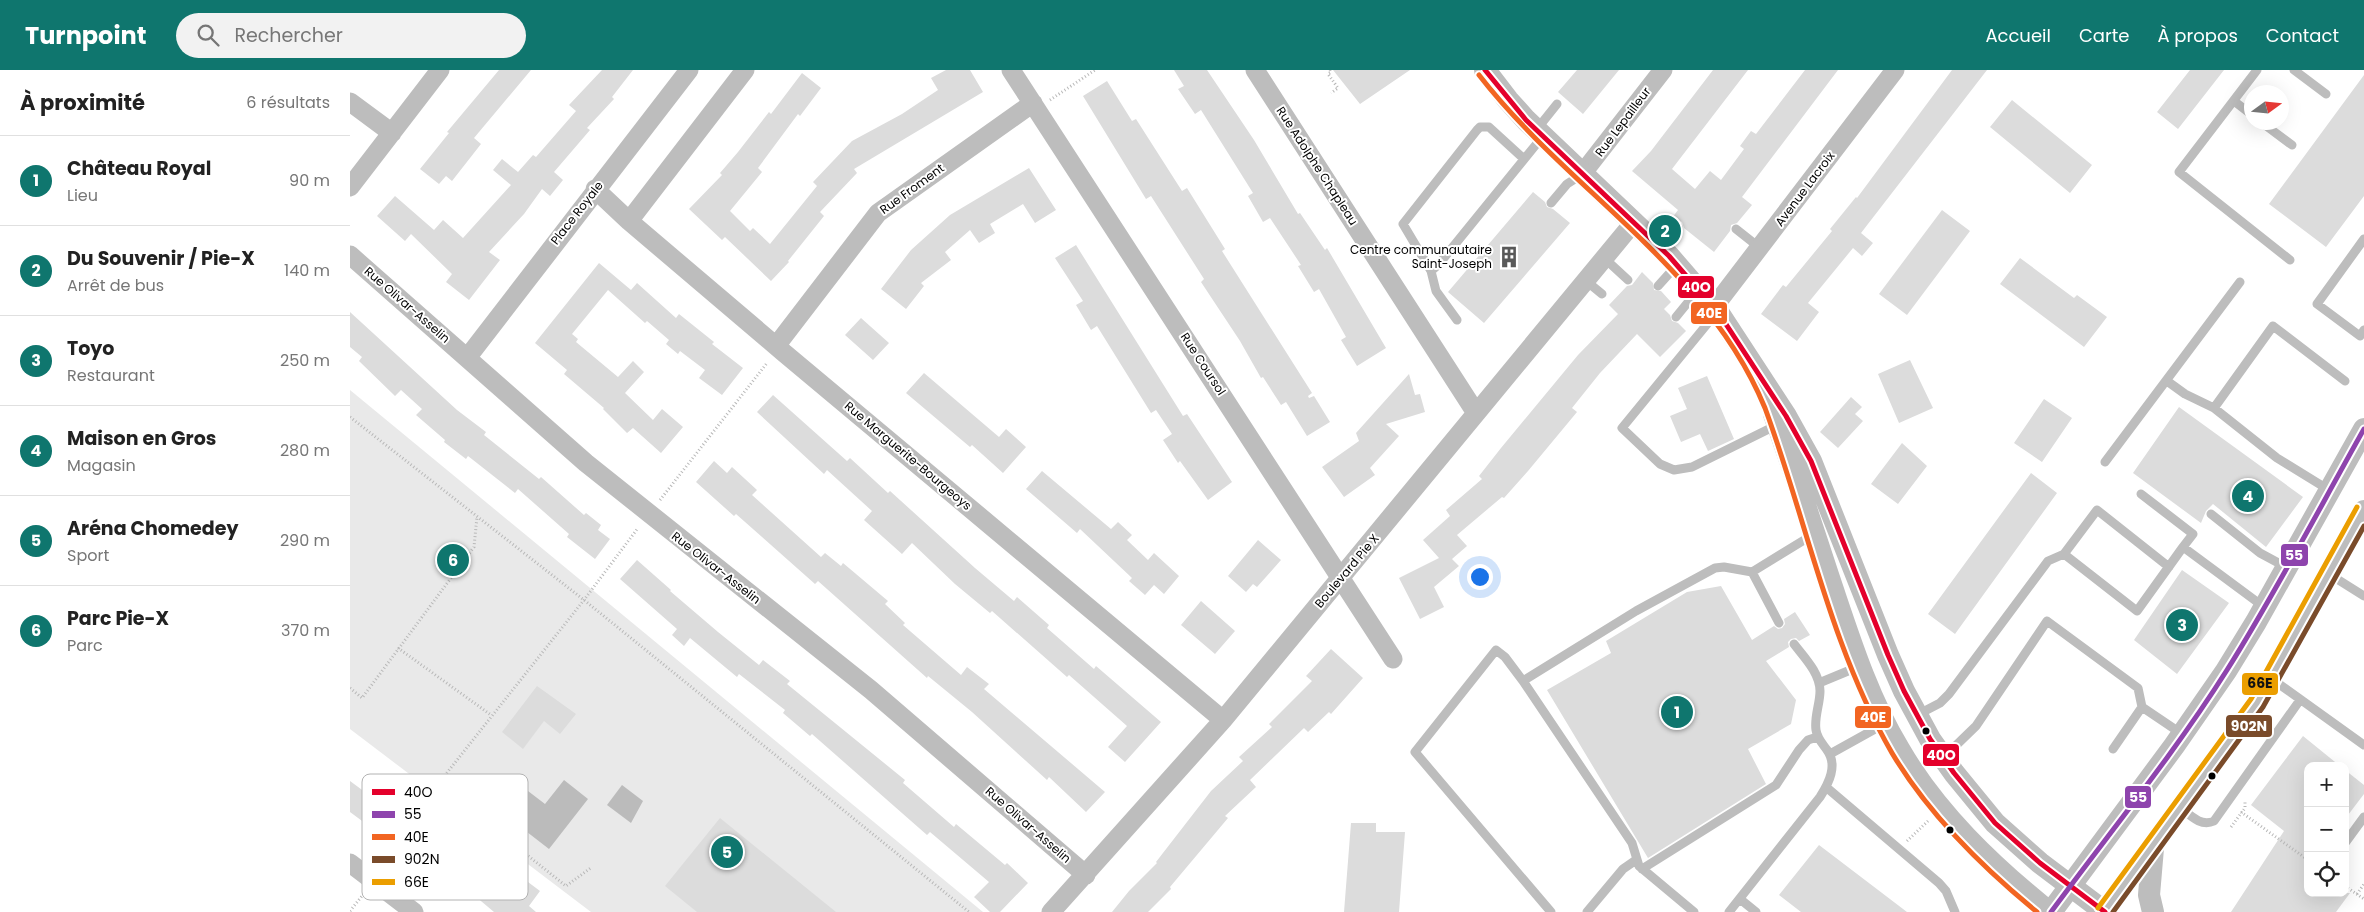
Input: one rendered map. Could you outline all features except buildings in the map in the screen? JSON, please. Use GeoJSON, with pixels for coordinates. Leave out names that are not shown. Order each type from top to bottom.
{"type":"FeatureCollection","features":[{"type":"Feature","properties":{"kind":"street"},"geometry":{"type":"LineString","coordinates":[[350,187],[440,70]]}},
{"type":"Feature","properties":{"kind":"street","name":"Place Royale"},"geometry":{"type":"LineString","coordinates":[[467,358],[595,189],[689,70]]}},
{"type":"Feature","properties":{"kind":"street"},"geometry":{"type":"LineString","coordinates":[[629,221],[745,70]]}},
{"type":"Feature","properties":{"kind":"street","name":"Rue Coursol"},"geometry":{"type":"LineString","coordinates":[[1011,70],[1041,101],[1393,659]]}},
{"type":"Feature","properties":{"kind":"street","name":"Rue Adolphe Chapleau"},"geometry":{"type":"LineString","coordinates":[[1255,70],[1476,413]]}},
{"type":"Feature","properties":{"kind":"street"},"geometry":{"type":"LineString","coordinates":[[1485,70],[1510,104],[1661,248],[1714,307],[1759,375],[1783,423],[1812,461],[1826,529],[1860,666],[1884,724],[1909,766],[1966,837],[2008,878],[2050,912],[2071,887],[2226,671],[2264,608],[2364,429]]}},
{"type":"Feature","properties":{"kind":"street","name":"Rue Lepailleur"},"geometry":{"type":"LineString","coordinates":[[1582,174],[1662,70]]}},
{"type":"Feature","properties":{"kind":"street","name":"Avenue Lacroix"},"geometry":{"type":"LineString","coordinates":[[1714,307],[1895,70]]}},
{"type":"Feature","properties":{"kind":"street","name":"Rue Froment"},"geometry":{"type":"LineString","coordinates":[[774,352],[878,213],[1041,101]]}},
{"type":"Feature","properties":{"kind":"street"},"geometry":{"type":"LineString","coordinates":[[350,102],[392,133]]}},
{"type":"Feature","properties":{"kind":"street","name":"Rue Marguerite-Bourgeoys"},"geometry":{"type":"LineString","coordinates":[[595,189],[774,352],[1223,720]]}},
{"type":"Feature","properties":{"kind":"street","name":"Boulevard Pie X"},"geometry":{"type":"LineString","coordinates":[[1051,912],[1223,720],[1584,280],[1634,222]]}},
{"type":"Feature","properties":{"kind":"street","name":"Rue Olivar-Asselin"},"geometry":{"type":"LineString","coordinates":[[350,255],[586,464],[871,690],[1086,875]]}},
{"type":"Feature","properties":{"kind":"street"},"geometry":{"type":"LineString","coordinates":[[1826,529],[1917,715],[1943,758],[1995,823],[2022,848],[2104,912],[2249,715],[2272,679],[2364,510]]}},
{"type":"Feature","properties":{"kind":"street"},"geometry":{"type":"LineString","coordinates":[[2152,912],[2149,895],[2153,847]]}},
{"type":"Feature","properties":{"kind":"street"},"geometry":{"type":"LineString","coordinates":[[350,863],[362,872]]}},
{"type":"Feature","properties":{"kind":"street"},"geometry":{"type":"LineString","coordinates":[[399,900],[414,912]]}},
{"type":"Feature","properties":{"kind":"lane"},"geometry":{"type":"LineString","coordinates":[[2257,70],[2179,172],[2290,260]]}},
{"type":"Feature","properties":{"kind":"lane"},"geometry":{"type":"LineString","coordinates":[[2294,70],[2326,94]]}},
{"type":"Feature","properties":{"kind":"lane"},"geometry":{"type":"LineString","coordinates":[[2234,101],[2244,109]]}},
{"type":"Feature","properties":{"kind":"lane"},"geometry":{"type":"LineString","coordinates":[[1431,271],[1524,159],[1557,104]]}},
{"type":"Feature","properties":{"kind":"lane"},"geometry":{"type":"LineString","coordinates":[[1457,320],[1438,295],[1431,271],[1403,224],[1480,127],[1489,127],[1524,159]]}},
{"type":"Feature","properties":{"kind":"lane"},"geometry":{"type":"LineString","coordinates":[[2272,130],[2292,145]]}},
{"type":"Feature","properties":{"kind":"lane"},"geometry":{"type":"LineString","coordinates":[[1551,204],[1567,184],[1582,174]]}},
{"type":"Feature","properties":{"kind":"lane"},"geometry":{"type":"LineString","coordinates":[[1661,248],[1678,227]]}},
{"type":"Feature","properties":{"kind":"lane"},"geometry":{"type":"LineString","coordinates":[[1736,229],[1760,248]]}},
{"type":"Feature","properties":{"kind":"lane"},"geometry":{"type":"LineString","coordinates":[[2364,239],[2317,304],[2360,336],[2364,330]]}},
{"type":"Feature","properties":{"kind":"lane"},"geometry":{"type":"LineString","coordinates":[[1603,257],[1628,280]]}},
{"type":"Feature","properties":{"kind":"lane"},"geometry":{"type":"LineString","coordinates":[[1658,286],[1677,264]]}},
{"type":"Feature","properties":{"kind":"lane"},"geometry":{"type":"LineString","coordinates":[[1584,280],[1602,294]]}},
{"type":"Feature","properties":{"kind":"lane"},"geometry":{"type":"LineString","coordinates":[[2105,462],[2240,282]]}},
{"type":"Feature","properties":{"kind":"lane"},"geometry":{"type":"LineString","coordinates":[[1676,317],[1699,289]]}},
{"type":"Feature","properties":{"kind":"lane"},"geometry":{"type":"LineString","coordinates":[[1714,307],[1708,323],[1622,428],[1660,464],[1674,470],[1692,467],[1735,444],[1783,423]]}},
{"type":"Feature","properties":{"kind":"lane"},"geometry":{"type":"LineString","coordinates":[[2214,408],[2273,326],[2345,381]]}},
{"type":"Feature","properties":{"kind":"lane"},"geometry":{"type":"LineString","coordinates":[[2167,380],[2185,394],[2214,408],[2277,458],[2329,490]]}},
{"type":"Feature","properties":{"kind":"lane"},"geometry":{"type":"LineString","coordinates":[[2064,554],[2137,611],[2193,534],[2141,494]]}},
{"type":"Feature","properties":{"kind":"lane"},"geometry":{"type":"LineString","coordinates":[[1917,715],[1940,703],[1950,694],[2048,560],[2064,554],[2097,510],[2169,567]]}},
{"type":"Feature","properties":{"kind":"lane"},"geometry":{"type":"LineString","coordinates":[[2211,514],[2260,553],[2287,567]]}},
{"type":"Feature","properties":{"kind":"lane"},"geometry":{"type":"LineString","coordinates":[[1523,681],[1636,610],[1676,590],[1709,570],[1724,567],[1752,572],[1826,529]]}},
{"type":"Feature","properties":{"kind":"lane"},"geometry":{"type":"LineString","coordinates":[[2183,548],[2264,608]]}},
{"type":"Feature","properties":{"kind":"lane"},"geometry":{"type":"LineString","coordinates":[[1752,572],[1779,623]]}},
{"type":"Feature","properties":{"kind":"lane"},"geometry":{"type":"LineString","coordinates":[[2329,574],[2364,596]]}},
{"type":"Feature","properties":{"kind":"lane"},"geometry":{"type":"LineString","coordinates":[[1943,758],[1976,726],[2047,621],[2138,688],[2142,707],[2182,734]]}},
{"type":"Feature","properties":{"kind":"lane"},"geometry":{"type":"LineString","coordinates":[[1729,912],[1826,788],[1833,769],[1830,754],[1815,728],[1820,690],[1819,683],[1813,670],[1794,644]]}},
{"type":"Feature","properties":{"kind":"lane"},"geometry":{"type":"LineString","coordinates":[[1551,912],[1415,752],[1496,650],[1505,657],[1523,681],[1632,843],[1636,860],[1642,869],[1694,912]]}},
{"type":"Feature","properties":{"kind":"lane"},"geometry":{"type":"LineString","coordinates":[[1819,683],[1860,666]]}},
{"type":"Feature","properties":{"kind":"lane"},"geometry":{"type":"LineString","coordinates":[[2272,679],[2300,700],[2321,712],[2364,745]]}},
{"type":"Feature","properties":{"kind":"lane"},"geometry":{"type":"LineString","coordinates":[[2181,808],[2201,822],[2208,824],[2214,821],[2300,700]]}},
{"type":"Feature","properties":{"kind":"lane"},"geometry":{"type":"LineString","coordinates":[[2113,749],[2142,707]]}},
{"type":"Feature","properties":{"kind":"lane"},"geometry":{"type":"LineString","coordinates":[[1830,754],[1884,724]]}},
{"type":"Feature","properties":{"kind":"lane"},"geometry":{"type":"LineString","coordinates":[[1642,869],[1776,786],[1799,750],[1808,740],[1818,736]]}},
{"type":"Feature","properties":{"kind":"lane"},"geometry":{"type":"LineString","coordinates":[[1826,788],[1938,882],[1946,892],[1955,912]]}},
{"type":"Feature","properties":{"kind":"lane"},"geometry":{"type":"LineString","coordinates":[[2349,838],[2364,817]]}},
{"type":"Feature","properties":{"kind":"lane"},"geometry":{"type":"LineString","coordinates":[[1587,912],[1622,869],[1636,860]]}},
{"type":"Feature","properties":{"kind":"lane"},"geometry":{"type":"LineString","coordinates":[[1740,900],[1756,912]]}},
{"type":"Feature","properties":{"kind":"path"},"geometry":{"type":"LineString","coordinates":[[1041,101],[1095,70]]}},
{"type":"Feature","properties":{"kind":"path"},"geometry":{"type":"LineString","coordinates":[[1330,70],[1331,72],[1328,74],[1338,88],[1331,92]]}},
{"type":"Feature","properties":{"kind":"path"},"geometry":{"type":"LineString","coordinates":[[659,501],[774,352]]}},
{"type":"Feature","properties":{"kind":"path"},"geometry":{"type":"LineString","coordinates":[[350,417],[584,600],[969,912]]}},
{"type":"Feature","properties":{"kind":"path"},"geometry":{"type":"LineString","coordinates":[[350,688],[362,698],[474,547],[477,516]]}},
{"type":"Feature","properties":{"kind":"path"},"geometry":{"type":"LineString","coordinates":[[446,774],[584,600],[641,523]]}},
{"type":"Feature","properties":{"kind":"path"},"geometry":{"type":"LineString","coordinates":[[398,648],[491,715]]}},
{"type":"Feature","properties":{"kind":"path"},"geometry":{"type":"LineString","coordinates":[[2241,812],[2304,857]]}},
{"type":"Feature","properties":{"kind":"path"},"geometry":{"type":"LineString","coordinates":[[1916,832],[1930,819]]}},
{"type":"Feature","properties":{"kind":"path"},"geometry":{"type":"LineString","coordinates":[[528,856],[566,886],[592,867]]}},
{"type":"Feature","properties":{"kind":"path"},"geometry":{"type":"LineString","coordinates":[[2357,894],[2364,884]]}},
{"type":"Feature","properties":{"kind":"path"},"geometry":{"type":"LineString","coordinates":[[2349,889],[2364,899]]}},
{"type":"Feature","properties":{"kind":"shaded area"},"geometry":{"type":"Polygon","coordinates":[[[350,390],[983,912],[591,912],[528,864],[528,774],[409,774],[350,729],[350,390]]]}},
{"type":"Feature","properties":{"kind":"shaded area"},"geometry":{"type":"Polygon","coordinates":[[[564,780],[588,799],[549,849],[528,833],[528,791],[545,804],[564,780]]]}},
{"type":"Feature","properties":{"kind":"shaded area"},"geometry":{"type":"Polygon","coordinates":[[[622,785],[643,801],[631,823],[607,805],[622,785]]]}},
{"type":"Feature","properties":{"kind":"transit line","name":"40O"},"geometry":{"type":"LineString","coordinates":[[1485,70],[1526,120],[1669,256],[1720,315],[1786,416],[1811,461],[1888,655],[1904,691],[1930,739],[1954,773],[1995,823],[2040,863],[2105,912]]}},
{"type":"Feature","properties":{"kind":"transit line","name":"40E"},"geometry":{"type":"LineString","coordinates":[[1479,75],[1515,117],[1673,271],[1708,313],[1740,358],[1765,408],[1836,627],[1870,712],[1907,776],[1940,819],[1996,877],[2037,912]]}},
{"type":"Feature","properties":{"kind":"transit line","name":"55"},"geometry":{"type":"LineString","coordinates":[[2051,912],[2164,762],[2207,701],[2280,581],[2364,429]]}},
{"type":"Feature","properties":{"kind":"transit line","name":"66E"},"geometry":{"type":"LineString","coordinates":[[2098,908],[2251,699],[2357,507]]}},
{"type":"Feature","properties":{"kind":"transit line","name":"902N"},"geometry":{"type":"LineString","coordinates":[[2113,912],[2263,707],[2364,526]]}},
{"type":"Feature","properties":{"kind":"place","name":"Du Souvenir / Pie-X"},"geometry":{"type":"Point","coordinates":[1665,231]}},
{"type":"Feature","properties":{"kind":"place","name":"Centre communautaire Saint-Joseph"},"geometry":{"type":"Point","coordinates":[1509,257]}},
{"type":"Feature","properties":{"kind":"place","name":"Maison en Gros"},"geometry":{"type":"Point","coordinates":[2248,496]}},
{"type":"Feature","properties":{"kind":"place","name":"Parc Pie-X"},"geometry":{"type":"Point","coordinates":[453,560]}},
{"type":"Feature","properties":{"kind":"place","name":"Toyo"},"geometry":{"type":"Point","coordinates":[2182,625]}},
{"type":"Feature","properties":{"kind":"place","name":"Château Royal"},"geometry":{"type":"Point","coordinates":[1677,712]}},
{"type":"Feature","properties":{"kind":"place","name":"Aréna Chomedey"},"geometry":{"type":"Point","coordinates":[727,852]}}]}
